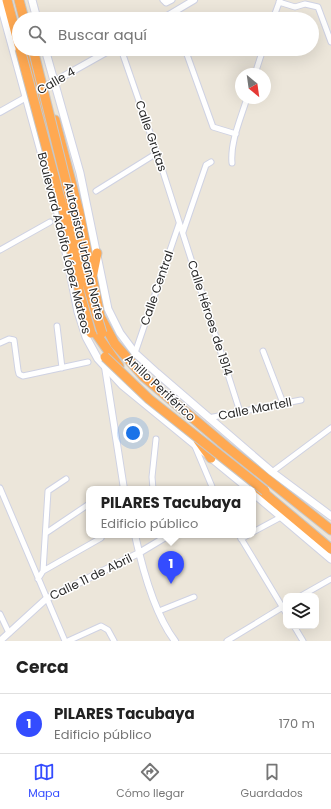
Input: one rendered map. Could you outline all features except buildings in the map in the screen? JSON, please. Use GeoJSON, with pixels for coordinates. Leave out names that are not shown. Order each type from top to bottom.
{"type":"FeatureCollection","features":[{"type":"Feature","properties":{"kind":"highway"},"geometry":{"type":"LineString","coordinates":[[7,0],[12,19]]}},
{"type":"Feature","properties":{"kind":"highway"},"geometry":{"type":"LineString","coordinates":[[11,0],[14,12]]}},
{"type":"Feature","properties":{"kind":"highway"},"geometry":{"type":"LineString","coordinates":[[19,0],[22,12]]}},
{"type":"Feature","properties":{"kind":"highway"},"geometry":{"type":"LineString","coordinates":[[22,0],[26,12]]}},
{"type":"Feature","properties":{"kind":"highway","name":"Autopista Urbana Norte"},"geometry":{"type":"LineString","coordinates":[[22,56],[65,217],[85,313],[91,333],[105,357],[148,399],[299,517],[331,544]]}},
{"type":"Feature","properties":{"kind":"highway","name":"Anillo Periférico"},"geometry":{"type":"LineString","coordinates":[[26,56],[68,212],[84,300],[97,335],[116,363],[196,442],[252,486]]}},
{"type":"Feature","properties":{"kind":"highway","name":"Autopista Urbana Norte"},"geometry":{"type":"LineString","coordinates":[[35,56],[69,194],[83,270],[102,333],[117,356],[157,395],[234,460],[331,536]]}},
{"type":"Feature","properties":{"kind":"highway","name":"Anillo Periférico"},"geometry":{"type":"LineString","coordinates":[[38,56],[79,212],[100,316],[106,330],[124,356],[144,376],[215,437],[331,530]]}},
{"type":"Feature","properties":{"kind":"highway"},"geometry":{"type":"LineString","coordinates":[[92,281],[97,252]]}},
{"type":"Feature","properties":{"kind":"highway"},"geometry":{"type":"LineString","coordinates":[[196,442],[211,458]]}},
{"type":"Feature","properties":{"kind":"highway","name":"Anillo Periférico"},"geometry":{"type":"LineString","coordinates":[[256,490],[331,549]]}},
{"type":"Feature","properties":{"kind":"highway"},"geometry":{"type":"LineString","coordinates":[[319,520],[331,526]]}},
{"type":"Feature","properties":{"kind":"main road"},"geometry":{"type":"LineString","coordinates":[[32,0],[35,12]]}},
{"type":"Feature","properties":{"kind":"main road","name":"Boulevard Adolfo López Mateos"},"geometry":{"type":"LineString","coordinates":[[0,2],[12,45]]}},
{"type":"Feature","properties":{"kind":"main road","name":"Boulevard Adolfo López Mateos"},"geometry":{"type":"LineString","coordinates":[[15,56],[58,217],[78,312],[86,337],[98,359],[122,385],[196,442]]}},
{"type":"Feature","properties":{"kind":"main road"},"geometry":{"type":"LineString","coordinates":[[47,56],[80,173],[108,309],[120,333],[135,353],[208,418],[272,472],[331,516]]}},
{"type":"Feature","properties":{"kind":"main road"},"geometry":{"type":"LineString","coordinates":[[211,458],[244,486]]}},
{"type":"Feature","properties":{"kind":"main road"},"geometry":{"type":"LineString","coordinates":[[256,495],[331,559]]}},
{"type":"Feature","properties":{"kind":"main road"},"geometry":{"type":"LineString","coordinates":[[307,539],[331,566]]}},
{"type":"Feature","properties":{"kind":"street"},"geometry":{"type":"LineString","coordinates":[[162,0],[166,3],[172,0]]}},
{"type":"Feature","properties":{"kind":"street"},"geometry":{"type":"LineString","coordinates":[[174,12],[194,0]]}},
{"type":"Feature","properties":{"kind":"street"},"geometry":{"type":"LineString","coordinates":[[275,12],[279,1],[295,7],[303,2],[318,7],[331,42]]}},
{"type":"Feature","properties":{"kind":"street","name":"Calle 4"},"geometry":{"type":"LineString","coordinates":[[0,112],[100,56]]}},
{"type":"Feature","properties":{"kind":"street","name":"Calle Grutas"},"geometry":{"type":"LineString","coordinates":[[123,56],[180,224]]}},
{"type":"Feature","properties":{"kind":"street"},"geometry":{"type":"LineString","coordinates":[[188,56],[213,127],[236,134]]}},
{"type":"Feature","properties":{"kind":"street"},"geometry":{"type":"LineString","coordinates":[[257,68],[261,56]]}},
{"type":"Feature","properties":{"kind":"street"},"geometry":{"type":"LineString","coordinates":[[232,163],[231,157],[236,134],[245,104]]}},
{"type":"Feature","properties":{"kind":"street"},"geometry":{"type":"LineString","coordinates":[[96,191],[157,153]]}},
{"type":"Feature","properties":{"kind":"street"},"geometry":{"type":"LineString","coordinates":[[182,233],[206,165],[211,162]]}},
{"type":"Feature","properties":{"kind":"street"},"geometry":{"type":"LineString","coordinates":[[0,250],[50,222]]}},
{"type":"Feature","properties":{"kind":"street","name":"Calle Héroes de 1914"},"geometry":{"type":"LineString","coordinates":[[180,224],[240,412]]}},
{"type":"Feature","properties":{"kind":"street","name":"Calle Central"},"geometry":{"type":"LineString","coordinates":[[135,353],[180,224]]}},
{"type":"Feature","properties":{"kind":"street"},"geometry":{"type":"LineString","coordinates":[[57,326],[62,368]]}},
{"type":"Feature","properties":{"kind":"street"},"geometry":{"type":"LineString","coordinates":[[0,343],[9,339],[14,340],[18,370],[19,374],[23,376],[88,362]]}},
{"type":"Feature","properties":{"kind":"street"},"geometry":{"type":"LineString","coordinates":[[263,350],[283,404]]}},
{"type":"Feature","properties":{"kind":"street"},"geometry":{"type":"LineString","coordinates":[[105,367],[124,486]]}},
{"type":"Feature","properties":{"kind":"street","name":"Calle Martell"},"geometry":{"type":"LineString","coordinates":[[208,418],[301,400]]}},
{"type":"Feature","properties":{"kind":"street"},"geometry":{"type":"LineString","coordinates":[[272,472],[331,428]]}},
{"type":"Feature","properties":{"kind":"street"},"geometry":{"type":"LineString","coordinates":[[153,486],[152,477],[156,439]]}},
{"type":"Feature","properties":{"kind":"street"},"geometry":{"type":"LineString","coordinates":[[196,442],[212,486]]}},
{"type":"Feature","properties":{"kind":"street"},"geometry":{"type":"LineString","coordinates":[[38,579],[43,571],[48,491],[66,479]]}},
{"type":"Feature","properties":{"kind":"street"},"geometry":{"type":"LineString","coordinates":[[0,488],[46,599],[66,641],[101,626],[108,630],[114,641]]}},
{"type":"Feature","properties":{"kind":"street"},"geometry":{"type":"LineString","coordinates":[[46,533],[86,506]]}},
{"type":"Feature","properties":{"kind":"street"},"geometry":{"type":"LineString","coordinates":[[256,530],[282,517]]}},
{"type":"Feature","properties":{"kind":"street"},"geometry":{"type":"LineString","coordinates":[[43,571],[101,538]]}},
{"type":"Feature","properties":{"kind":"street"},"geometry":{"type":"LineString","coordinates":[[136,538],[139,553],[159,611],[165,626],[175,641]]}},
{"type":"Feature","properties":{"kind":"street"},"geometry":{"type":"LineString","coordinates":[[156,538],[157,542]]}},
{"type":"Feature","properties":{"kind":"street","name":"Calle 11 de Abril"},"geometry":{"type":"LineString","coordinates":[[0,641],[46,599],[139,553],[164,538]]}},
{"type":"Feature","properties":{"kind":"street"},"geometry":{"type":"LineString","coordinates":[[241,538],[283,604]]}},
{"type":"Feature","properties":{"kind":"street"},"geometry":{"type":"LineString","coordinates":[[306,593],[331,579]]}},
{"type":"Feature","properties":{"kind":"street"},"geometry":{"type":"LineString","coordinates":[[159,611],[194,597]]}},
{"type":"Feature","properties":{"kind":"street"},"geometry":{"type":"LineString","coordinates":[[228,641],[283,607]]}},
{"type":"Feature","properties":{"kind":"street"},"geometry":{"type":"LineString","coordinates":[[0,614],[8,633]]}},
{"type":"Feature","properties":{"kind":"street"},"geometry":{"type":"LineString","coordinates":[[296,629],[303,641]]}},
{"type":"Feature","properties":{"kind":"place","name":"PILARES Tacubaya"},"geometry":{"type":"Point","coordinates":[171,584]}}]}
